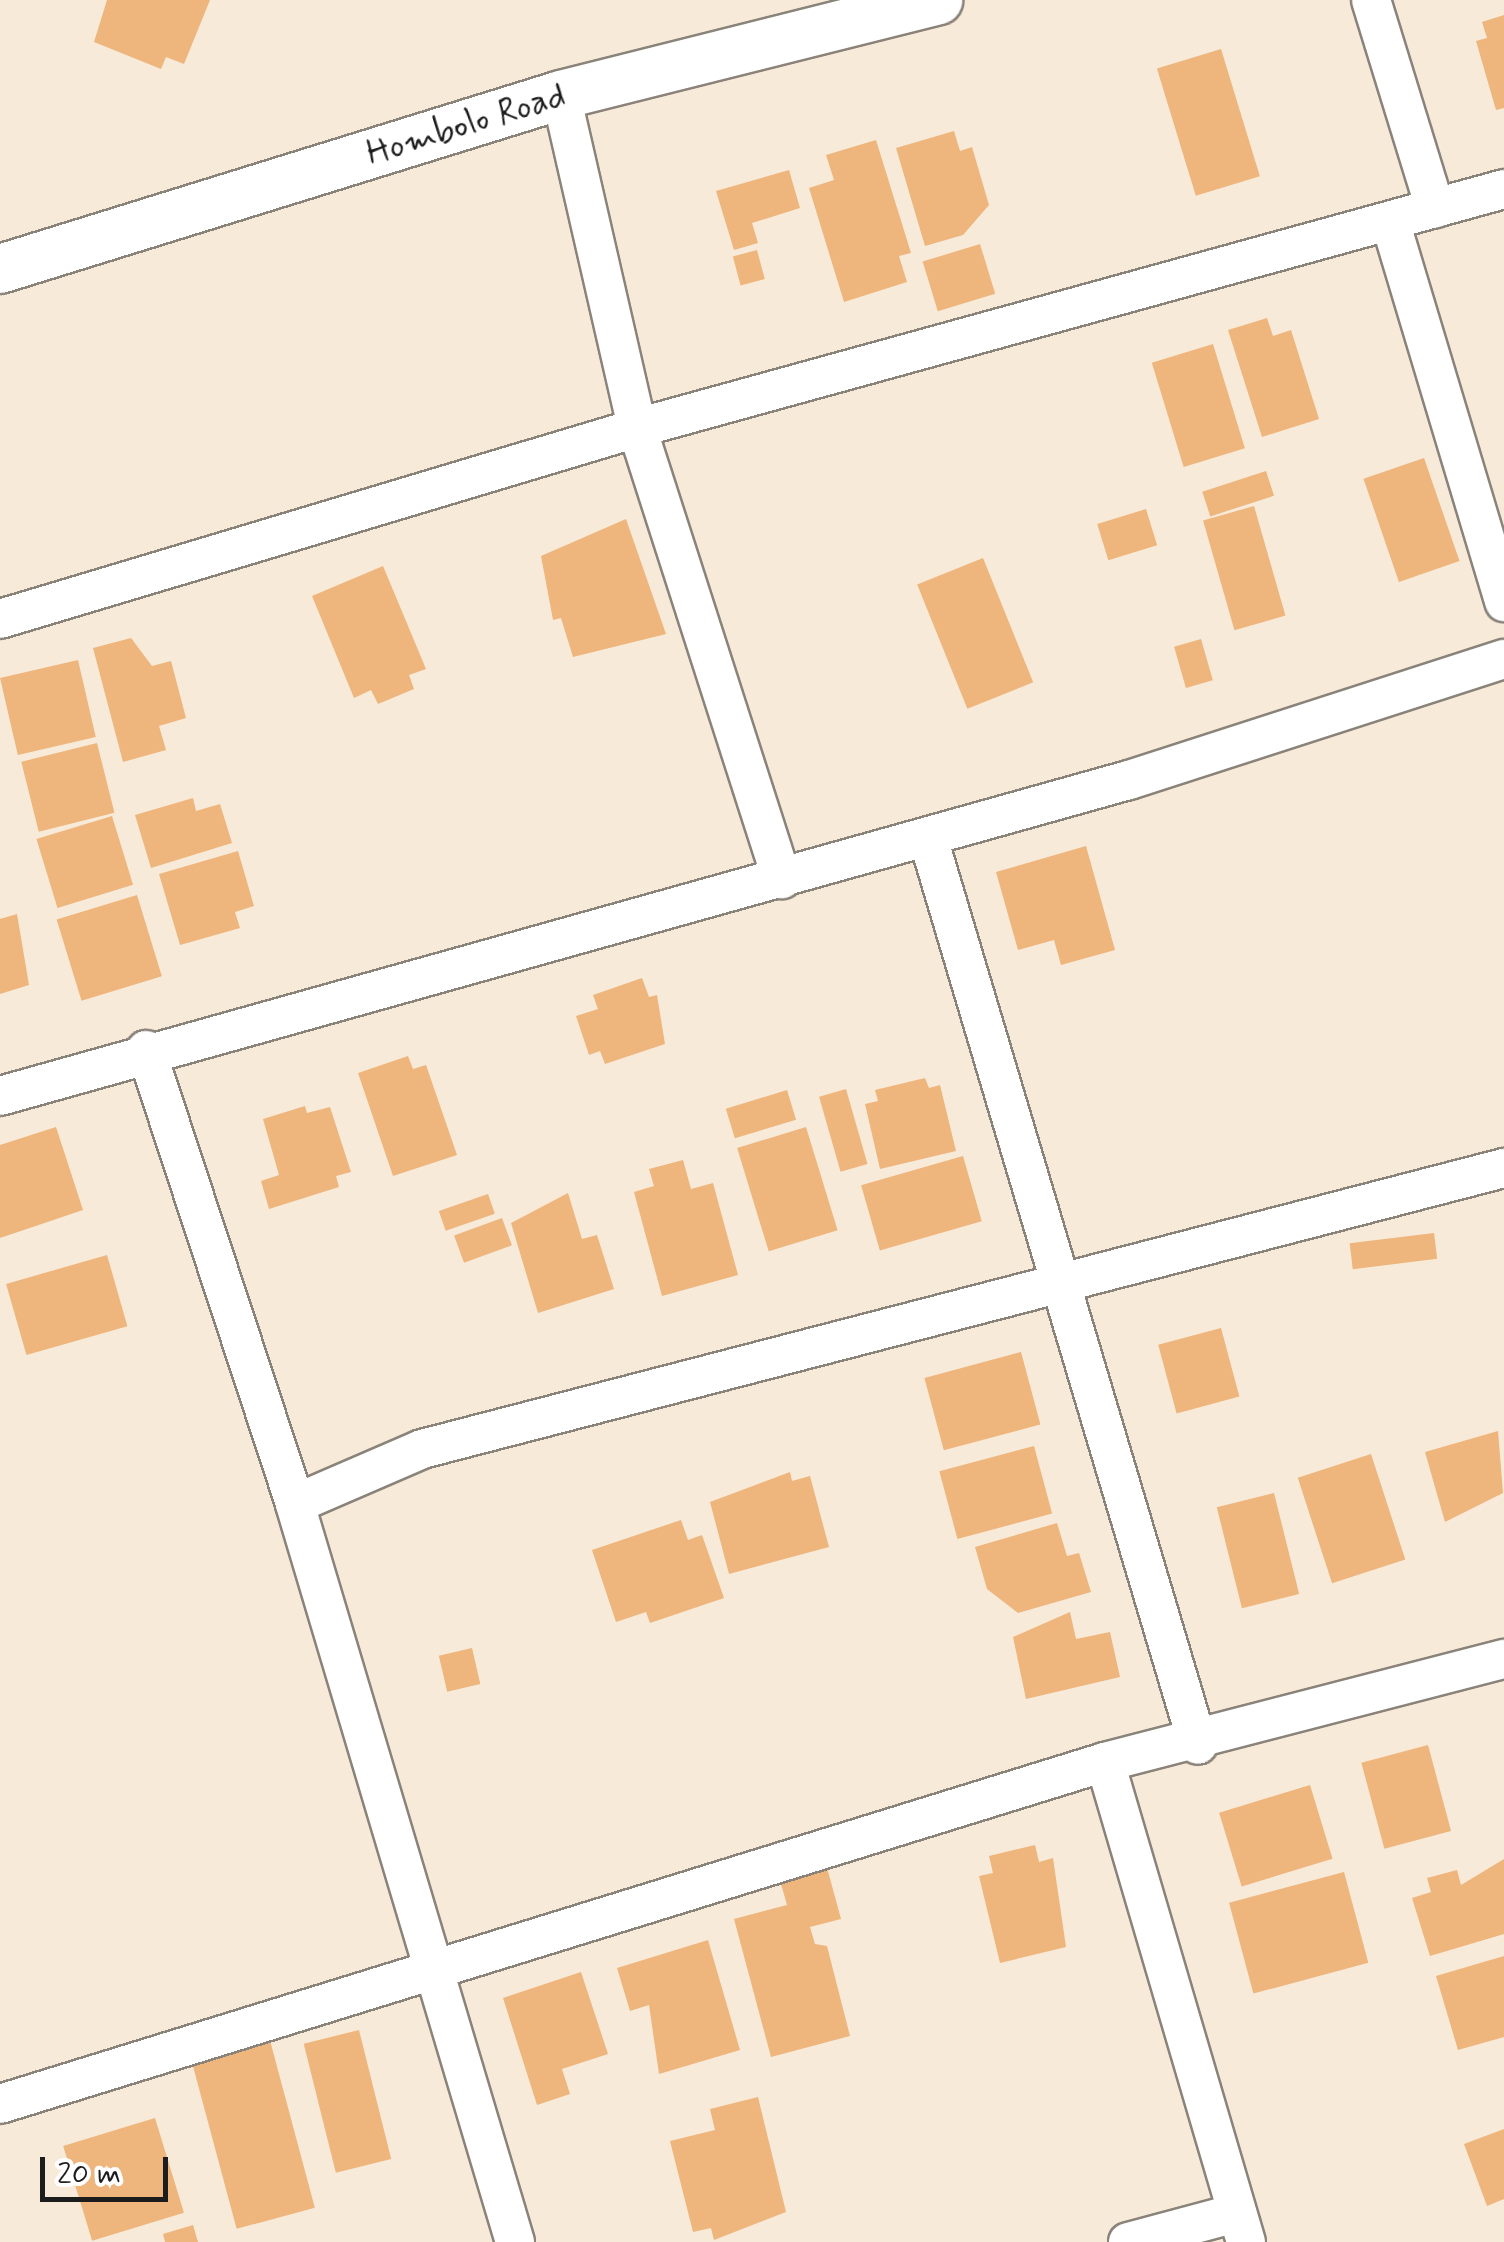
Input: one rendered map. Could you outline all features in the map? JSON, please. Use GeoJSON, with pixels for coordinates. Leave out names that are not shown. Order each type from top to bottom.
{"type":"FeatureCollection","features":[{"type":"Feature","properties":{"kind":"street","name":"Hombolo Road"},"geometry":{"type":"LineString","coordinates":[[0,269],[561,96],[938,0]]}},
{"type":"Feature","properties":{"kind":"street"},"geometry":{"type":"LineString","coordinates":[[1371,0],[1436,208]]}},
{"type":"Feature","properties":{"kind":"street"},"geometry":{"type":"LineString","coordinates":[[561,96],[637,428],[782,879]]}},
{"type":"Feature","properties":{"kind":"street"},"geometry":{"type":"LineString","coordinates":[[0,619],[637,428],[1504,189]]}},
{"type":"Feature","properties":{"kind":"street"},"geometry":{"type":"LineString","coordinates":[[1390,220],[1504,602]]}},
{"type":"Feature","properties":{"kind":"street"},"geometry":{"type":"LineString","coordinates":[[0,1096],[146,1050],[928,838],[1504,659]]}},
{"type":"Feature","properties":{"kind":"street"},"geometry":{"type":"LineString","coordinates":[[928,838],[1198,1745]]}},
{"type":"Feature","properties":{"kind":"street"},"geometry":{"type":"LineString","coordinates":[[146,1050],[294,1504],[437,1965],[515,2242]]}},
{"type":"Feature","properties":{"kind":"street"},"geometry":{"type":"LineString","coordinates":[[294,1504],[422,1449],[1057,1280],[1504,1168]]}},
{"type":"Feature","properties":{"kind":"street"},"geometry":{"type":"LineString","coordinates":[[0,2104],[437,1965],[1105,1762],[1198,1745],[1504,1659]]}},
{"type":"Feature","properties":{"kind":"street"},"geometry":{"type":"LineString","coordinates":[[1105,1762],[1241,2228],[1128,2242]]}},
{"type":"Feature","properties":{"kind":"building"},"geometry":{"type":"Polygon","coordinates":[[[107,0],[210,0],[184,64],[166,57],[161,69],[94,42],[107,0]]]}},
{"type":"Feature","properties":{"kind":"building"},"geometry":{"type":"Polygon","coordinates":[[[1504,15],[1504,108],[1496,110],[1476,41],[1487,38],[1482,22],[1504,15]]]}},
{"type":"Feature","properties":{"kind":"building"},"geometry":{"type":"Polygon","coordinates":[[[1221,49],[1260,176],[1196,196],[1157,69],[1221,49]]]}},
{"type":"Feature","properties":{"kind":"building"},"geometry":{"type":"Polygon","coordinates":[[[954,131],[960,151],[972,147],[989,205],[963,235],[925,246],[896,148],[954,131]]]}},
{"type":"Feature","properties":{"kind":"building"},"geometry":{"type":"Polygon","coordinates":[[[876,140],[911,253],[899,256],[907,282],[844,302],[809,188],[834,180],[826,155],[876,140]]]}},
{"type":"Feature","properties":{"kind":"building"},"geometry":{"type":"Polygon","coordinates":[[[789,170],[800,208],[752,223],[758,243],[734,250],[716,191],[789,170]]]}},
{"type":"Feature","properties":{"kind":"building"},"geometry":{"type":"Polygon","coordinates":[[[980,244],[995,294],[938,311],[923,262],[980,244]]]}},
{"type":"Feature","properties":{"kind":"building"},"geometry":{"type":"Polygon","coordinates":[[[757,250],[765,279],[741,285],[733,256],[757,250]]]}},
{"type":"Feature","properties":{"kind":"building"},"geometry":{"type":"Polygon","coordinates":[[[1267,318],[1273,336],[1291,330],[1319,419],[1262,437],[1228,330],[1267,318]]]}},
{"type":"Feature","properties":{"kind":"building"},"geometry":{"type":"Polygon","coordinates":[[[1213,344],[1245,448],[1184,467],[1152,363],[1213,344]]]}},
{"type":"Feature","properties":{"kind":"building"},"geometry":{"type":"Polygon","coordinates":[[[1424,458],[1459,561],[1399,582],[1363,479],[1424,458]]]}},
{"type":"Feature","properties":{"kind":"building"},"geometry":{"type":"Polygon","coordinates":[[[1266,471],[1274,496],[1210,516],[1202,492],[1266,471]]]}},
{"type":"Feature","properties":{"kind":"building"},"geometry":{"type":"Polygon","coordinates":[[[1254,506],[1285,616],[1234,630],[1203,521],[1254,506]]]}},
{"type":"Feature","properties":{"kind":"building"},"geometry":{"type":"Polygon","coordinates":[[[1146,509],[1157,545],[1108,560],[1097,524],[1146,509]]]}},
{"type":"Feature","properties":{"kind":"building"},"geometry":{"type":"Polygon","coordinates":[[[626,519],[666,634],[573,657],[561,618],[553,620],[541,556],[626,519]]]}},
{"type":"Feature","properties":{"kind":"building"},"geometry":{"type":"Polygon","coordinates":[[[983,558],[1033,682],[967,709],[917,585],[983,558]]]}},
{"type":"Feature","properties":{"kind":"building"},"geometry":{"type":"Polygon","coordinates":[[[383,566],[426,669],[409,675],[414,689],[378,704],[371,690],[354,698],[312,596],[383,566]]]}},
{"type":"Feature","properties":{"kind":"building"},"geometry":{"type":"Polygon","coordinates":[[[131,638],[152,666],[171,661],[186,718],[159,726],[166,750],[123,762],[93,648],[131,638]]]}},
{"type":"Feature","properties":{"kind":"building"},"geometry":{"type":"Polygon","coordinates":[[[1201,639],[1213,680],[1186,688],[1174,647],[1201,639]]]}},
{"type":"Feature","properties":{"kind":"building"},"geometry":{"type":"Polygon","coordinates":[[[78,660],[96,737],[18,755],[0,678],[78,660]]]}},
{"type":"Feature","properties":{"kind":"building"},"geometry":{"type":"Polygon","coordinates":[[[97,743],[114,813],[39,832],[21,762],[97,743]]]}},
{"type":"Feature","properties":{"kind":"building"},"geometry":{"type":"Polygon","coordinates":[[[193,798],[196,811],[220,804],[232,843],[151,868],[135,815],[193,798]]]}},
{"type":"Feature","properties":{"kind":"building"},"geometry":{"type":"Polygon","coordinates":[[[112,816],[133,885],[58,908],[36,839],[112,816]]]}},
{"type":"Feature","properties":{"kind":"building"},"geometry":{"type":"Polygon","coordinates":[[[1086,846],[1115,950],[1061,965],[1054,940],[1018,950],[996,872],[1086,846]]]}},
{"type":"Feature","properties":{"kind":"building"},"geometry":{"type":"Polygon","coordinates":[[[238,851],[254,906],[235,912],[240,928],[180,945],[159,874],[238,851]]]}},
{"type":"Feature","properties":{"kind":"building"},"geometry":{"type":"Polygon","coordinates":[[[137,895],[162,976],[82,1001],[57,920],[137,895]]]}},
{"type":"Feature","properties":{"kind":"building"},"geometry":{"type":"Polygon","coordinates":[[[17,914],[29,985],[0,994],[0,919],[17,914]]]}},
{"type":"Feature","properties":{"kind":"building"},"geometry":{"type":"Polygon","coordinates":[[[642,978],[649,997],[657,995],[665,1044],[605,1064],[600,1051],[589,1055],[576,1016],[598,1009],[593,995],[642,978]]]}},
{"type":"Feature","properties":{"kind":"building"},"geometry":{"type":"Polygon","coordinates":[[[408,1056],[413,1069],[426,1065],[457,1155],[393,1176],[358,1073],[408,1056]]]}},
{"type":"Feature","properties":{"kind":"building"},"geometry":{"type":"Polygon","coordinates":[[[925,1078],[929,1088],[940,1085],[956,1151],[880,1169],[865,1104],[878,1101],[875,1090],[925,1078]]]}},
{"type":"Feature","properties":{"kind":"building"},"geometry":{"type":"Polygon","coordinates":[[[846,1089],[867,1164],[841,1172],[819,1097],[846,1089]]]}},
{"type":"Feature","properties":{"kind":"building"},"geometry":{"type":"Polygon","coordinates":[[[787,1090],[796,1120],[735,1138],[726,1109],[787,1090]]]}},
{"type":"Feature","properties":{"kind":"building"},"geometry":{"type":"Polygon","coordinates":[[[305,1106],[307,1113],[330,1107],[351,1172],[336,1176],[339,1187],[269,1209],[261,1181],[279,1175],[263,1119],[305,1106]]]}},
{"type":"Feature","properties":{"kind":"building"},"geometry":{"type":"Polygon","coordinates":[[[56,1127],[83,1210],[0,1238],[0,1145],[56,1127]]]}},
{"type":"Feature","properties":{"kind":"building"},"geometry":{"type":"Polygon","coordinates":[[[806,1127],[838,1230],[769,1251],[737,1148],[806,1127]]]}},
{"type":"Feature","properties":{"kind":"building"},"geometry":{"type":"Polygon","coordinates":[[[963,1156],[982,1221],[880,1251],[861,1185],[963,1156]]]}},
{"type":"Feature","properties":{"kind":"building"},"geometry":{"type":"Polygon","coordinates":[[[683,1160],[691,1189],[713,1183],[738,1275],[662,1296],[634,1192],[654,1186],[649,1169],[683,1160]]]}},
{"type":"Feature","properties":{"kind":"building"},"geometry":{"type":"Polygon","coordinates":[[[568,1193],[582,1239],[597,1235],[614,1289],[538,1313],[511,1223],[568,1193]]]}},
{"type":"Feature","properties":{"kind":"building"},"geometry":{"type":"Polygon","coordinates":[[[488,1194],[495,1214],[446,1231],[439,1211],[488,1194]]]}},
{"type":"Feature","properties":{"kind":"building"},"geometry":{"type":"Polygon","coordinates":[[[502,1218],[512,1245],[464,1263],[454,1235],[502,1218]]]}},
{"type":"Feature","properties":{"kind":"building"},"geometry":{"type":"Polygon","coordinates":[[[1434,1233],[1437,1259],[1353,1269],[1350,1243],[1434,1233]]]}},
{"type":"Feature","properties":{"kind":"building"},"geometry":{"type":"Polygon","coordinates":[[[107,1255],[127,1326],[26,1355],[6,1284],[107,1255]]]}},
{"type":"Feature","properties":{"kind":"building"},"geometry":{"type":"Polygon","coordinates":[[[1221,1328],[1239,1397],[1177,1413],[1158,1345],[1221,1328]]]}},
{"type":"Feature","properties":{"kind":"building"},"geometry":{"type":"Polygon","coordinates":[[[1021,1352],[1040,1424],[944,1450],[924,1378],[1021,1352]]]}},
{"type":"Feature","properties":{"kind":"building"},"geometry":{"type":"Polygon","coordinates":[[[1498,1431],[1503,1493],[1445,1522],[1425,1452],[1498,1431]]]}},
{"type":"Feature","properties":{"kind":"building"},"geometry":{"type":"Polygon","coordinates":[[[1034,1446],[1052,1514],[957,1539],[939,1471],[1034,1446]]]}},
{"type":"Feature","properties":{"kind":"building"},"geometry":{"type":"Polygon","coordinates":[[[1371,1454],[1405,1560],[1332,1583],[1298,1478],[1371,1454]]]}},
{"type":"Feature","properties":{"kind":"building"},"geometry":{"type":"Polygon","coordinates":[[[790,1472],[792,1481],[810,1476],[829,1547],[729,1574],[710,1502],[790,1472]]]}},
{"type":"Feature","properties":{"kind":"building"},"geometry":{"type":"Polygon","coordinates":[[[1274,1493],[1299,1594],[1242,1608],[1217,1507],[1274,1493]]]}},
{"type":"Feature","properties":{"kind":"building"},"geometry":{"type":"Polygon","coordinates":[[[681,1520],[688,1540],[702,1535],[724,1598],[650,1623],[646,1612],[616,1622],[592,1550],[681,1520]]]}},
{"type":"Feature","properties":{"kind":"building"},"geometry":{"type":"Polygon","coordinates":[[[1057,1523],[1067,1556],[1079,1553],[1091,1592],[1018,1613],[987,1589],[975,1547],[1057,1523]]]}},
{"type":"Feature","properties":{"kind":"building"},"geometry":{"type":"Polygon","coordinates":[[[1070,1612],[1076,1639],[1110,1632],[1120,1677],[1026,1699],[1013,1637],[1070,1612]]]}},
{"type":"Feature","properties":{"kind":"building"},"geometry":{"type":"Polygon","coordinates":[[[472,1648],[480,1684],[447,1692],[439,1656],[472,1648]]]}},
{"type":"Feature","properties":{"kind":"building"},"geometry":{"type":"Polygon","coordinates":[[[1428,1745],[1451,1831],[1384,1849],[1361,1763],[1428,1745]]]}},
{"type":"Feature","properties":{"kind":"building"},"geometry":{"type":"Polygon","coordinates":[[[1310,1785],[1333,1859],[1242,1886],[1219,1813],[1310,1785]]]}},
{"type":"Feature","properties":{"kind":"building"},"geometry":{"type":"Polygon","coordinates":[[[1035,1845],[1039,1862],[1053,1858],[1066,1947],[1000,1963],[979,1876],[993,1873],[989,1856],[1035,1845]]]}},
{"type":"Feature","properties":{"kind":"building"},"geometry":{"type":"Polygon","coordinates":[[[1504,1859],[1504,1934],[1430,1956],[1412,1898],[1431,1892],[1427,1878],[1457,1870],[1461,1885],[1504,1859]]]}},
{"type":"Feature","properties":{"kind":"building"},"geometry":{"type":"Polygon","coordinates":[[[826,1864],[841,1919],[810,1927],[815,1944],[827,1946],[850,2036],[771,2057],[734,1919],[787,1905],[779,1877],[826,1864]]]}},
{"type":"Feature","properties":{"kind":"building"},"geometry":{"type":"Polygon","coordinates":[[[1344,1872],[1368,1963],[1253,1994],[1229,1903],[1344,1872]]]}},
{"type":"Feature","properties":{"kind":"building"},"geometry":{"type":"Polygon","coordinates":[[[708,1940],[740,2050],[659,2074],[649,2005],[630,2011],[617,1968],[708,1940]]]}},
{"type":"Feature","properties":{"kind":"building"},"geometry":{"type":"Polygon","coordinates":[[[1504,1956],[1504,2037],[1458,2050],[1436,1976],[1504,1956]]]}},
{"type":"Feature","properties":{"kind":"building"},"geometry":{"type":"Polygon","coordinates":[[[581,1972],[608,2054],[562,2069],[570,2094],[537,2105],[503,1998],[581,1972]]]}},
{"type":"Feature","properties":{"kind":"building"},"geometry":{"type":"Polygon","coordinates":[[[359,2030],[391,2159],[336,2173],[304,2044],[359,2030]]]}},
{"type":"Feature","properties":{"kind":"building"},"geometry":{"type":"Polygon","coordinates":[[[268,2033],[315,2208],[237,2229],[190,2054],[268,2033]]]}},
{"type":"Feature","properties":{"kind":"building"},"geometry":{"type":"Polygon","coordinates":[[[758,2097],[786,2212],[714,2240],[711,2228],[693,2232],[670,2141],[715,2130],[710,2109],[758,2097]]]}},
{"type":"Feature","properties":{"kind":"building"},"geometry":{"type":"Polygon","coordinates":[[[155,2118],[184,2213],[92,2241],[63,2146],[155,2118]]]}},
{"type":"Feature","properties":{"kind":"building"},"geometry":{"type":"Polygon","coordinates":[[[1504,2129],[1504,2199],[1487,2206],[1464,2144],[1504,2129]]]}},
{"type":"Feature","properties":{"kind":"building"},"geometry":{"type":"Polygon","coordinates":[[[193,2225],[198,2242],[165,2242],[163,2234],[193,2225]]]}}]}
